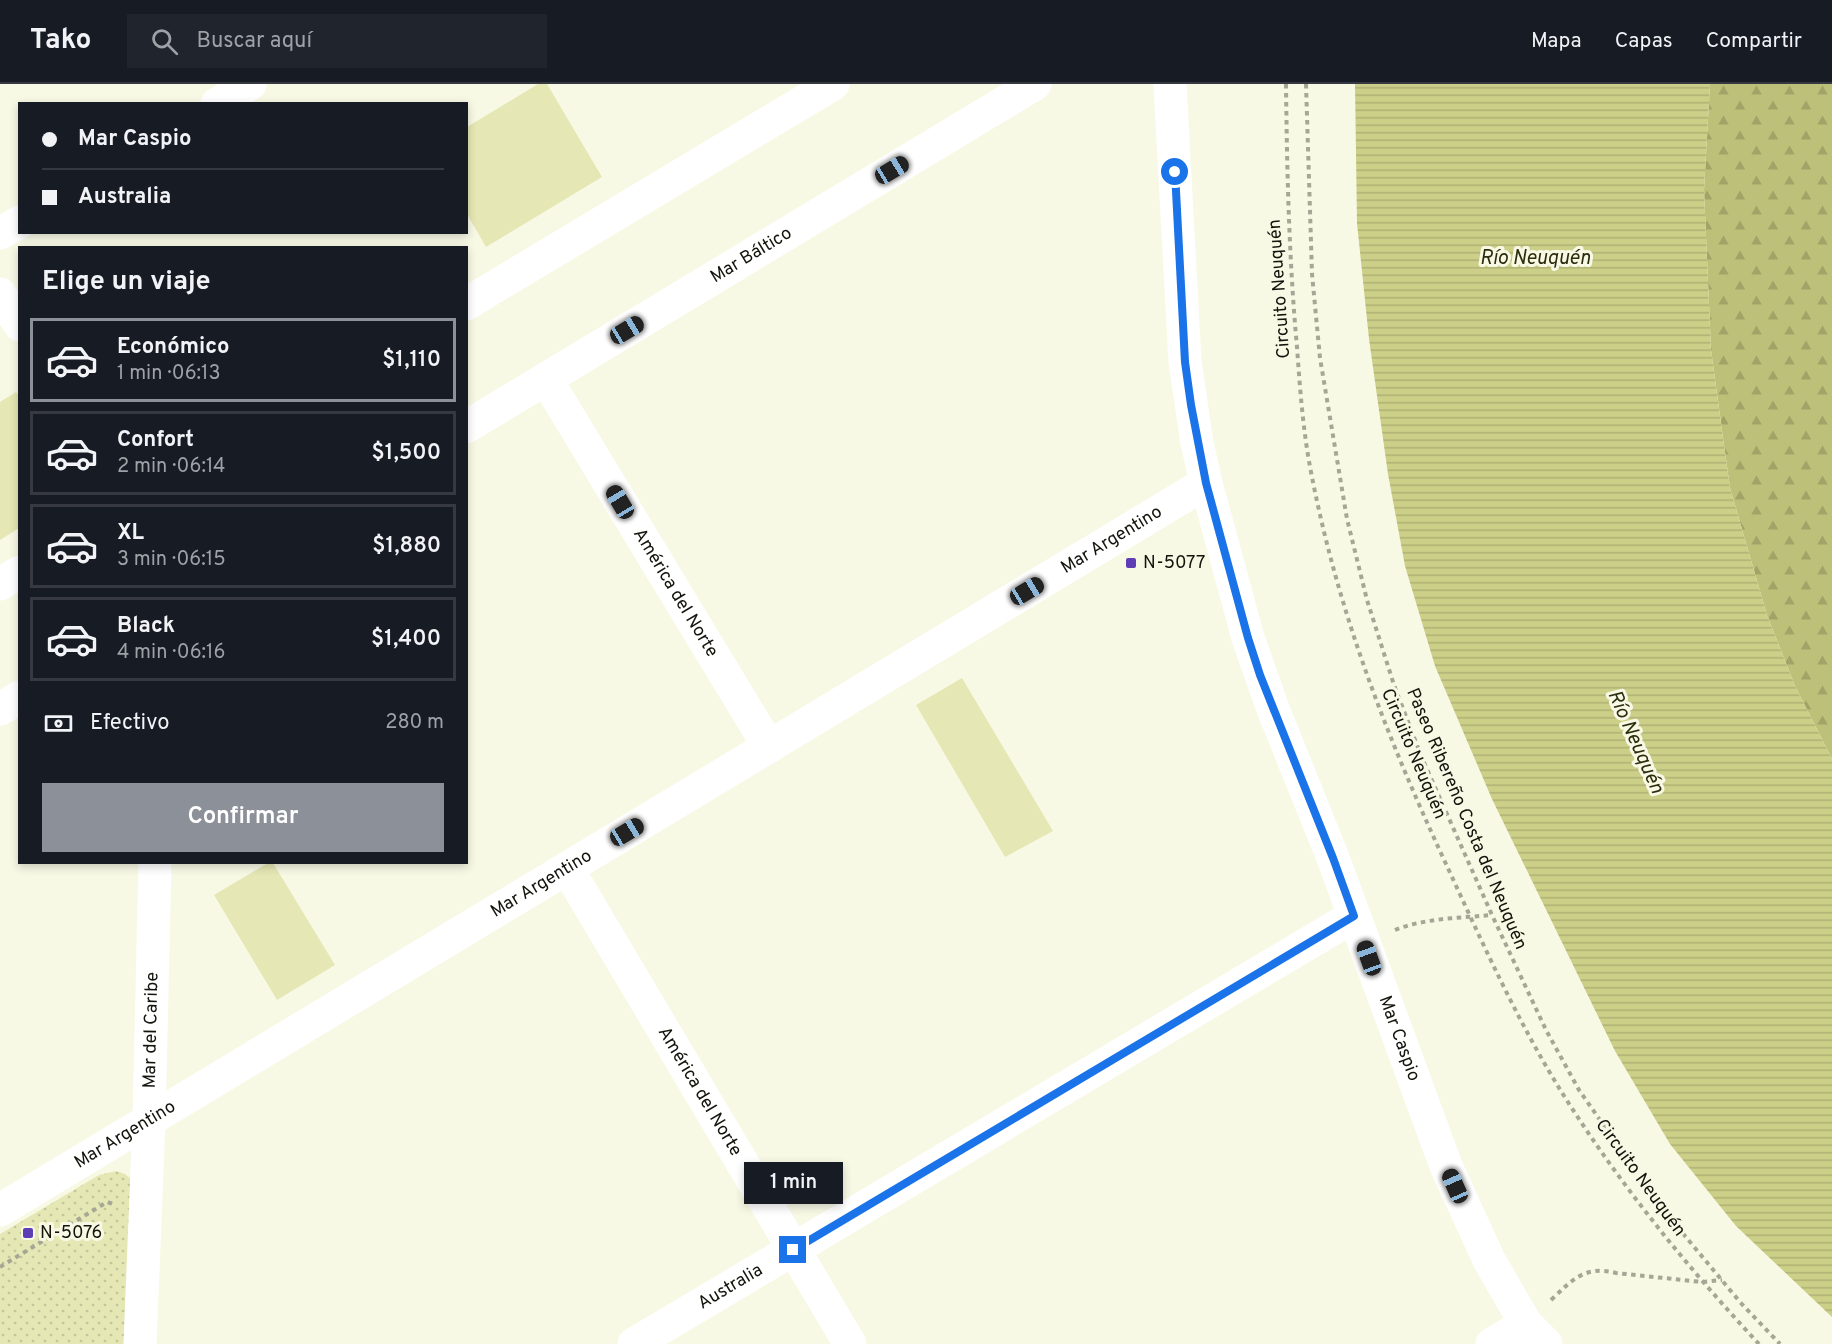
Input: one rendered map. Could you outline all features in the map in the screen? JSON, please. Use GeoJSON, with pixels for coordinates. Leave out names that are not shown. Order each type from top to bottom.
{"type":"FeatureCollection","features":[{"type":"Feature","properties":{"kind":"street"},"geometry":{"type":"LineString","coordinates":[[220,102],[250,84]]}},
{"type":"Feature","properties":{"kind":"street"},"geometry":{"type":"LineString","coordinates":[[468,303],[833,84]]}},
{"type":"Feature","properties":{"kind":"street","name":"Mar Báltico"},"geometry":{"type":"LineString","coordinates":[[468,426],[1035,84]]}},
{"type":"Feature","properties":{"kind":"street","name":"Mar Caspio"},"geometry":{"type":"LineString","coordinates":[[1170,84],[1185,362],[1206,483],[1248,638],[1260,675],[1333,858],[1446,1166],[1489,1260],[1536,1334]]}},
{"type":"Feature","properties":{"kind":"street"},"geometry":{"type":"LineString","coordinates":[[0,233],[18,223]]}},
{"type":"Feature","properties":{"kind":"street"},"geometry":{"type":"LineString","coordinates":[[0,294],[18,322]]}},
{"type":"Feature","properties":{"kind":"street","name":"América del Norte"},"geometry":{"type":"LineString","coordinates":[[546,379],[769,747]]}},
{"type":"Feature","properties":{"kind":"street","name":"Mar Argentino"},"geometry":{"type":"LineString","coordinates":[[0,1210],[1206,483]]}},
{"type":"Feature","properties":{"kind":"street"},"geometry":{"type":"LineString","coordinates":[[0,584],[18,573]]}},
{"type":"Feature","properties":{"kind":"street"},"geometry":{"type":"LineString","coordinates":[[0,709],[18,698]]}},
{"type":"Feature","properties":{"kind":"street","name":"Mar del Caribe"},"geometry":{"type":"LineString","coordinates":[[140,1344],[149,1120],[155,864]]}},
{"type":"Feature","properties":{"kind":"street","name":"América del Norte"},"geometry":{"type":"LineString","coordinates":[[567,868],[850,1344]]}},
{"type":"Feature","properties":{"kind":"street","name":"Australia"},"geometry":{"type":"LineString","coordinates":[[634,1344],[1354,916]]}},
{"type":"Feature","properties":{"kind":"street"},"geometry":{"type":"LineString","coordinates":[[1492,1344],[1536,1334]]}},
{"type":"Feature","properties":{"kind":"path","name":"Circuito Neuquén"},"geometry":{"type":"LineString","coordinates":[[1286,84],[1287,192],[1293,309],[1310,469],[1345,613],[1377,707],[1401,766],[1470,917],[1512,1003],[1565,1098],[1641,1207],[1702,1282],[1759,1344]]}},
{"type":"Feature","properties":{"kind":"path","name":"Paseo Ribereño Costa del Neuquén"},"geometry":{"type":"LineString","coordinates":[[1306,84],[1312,274],[1320,358],[1347,519],[1367,600],[1394,685],[1422,758],[1492,915],[1546,1030],[1579,1090],[1673,1219],[1740,1302],[1780,1344]]}},
{"type":"Feature","properties":{"kind":"path"},"geometry":{"type":"LineString","coordinates":[[1354,916],[1384,934],[1428,921],[1492,915]]}},
{"type":"Feature","properties":{"kind":"path"},"geometry":{"type":"LineString","coordinates":[[0,1267],[107,1202],[122,1208]]}},
{"type":"Feature","properties":{"kind":"path"},"geometry":{"type":"LineString","coordinates":[[1536,1334],[1572,1280],[1582,1274],[1605,1270],[1702,1282],[1723,1280]]}},
{"type":"Feature","properties":{"kind":"shaded area"},"geometry":{"type":"Polygon","coordinates":[[[538,84],[547,84],[602,177],[486,247],[468,216],[468,126],[538,84]]]}},
{"type":"Feature","properties":{"kind":"shaded area"},"geometry":{"type":"Polygon","coordinates":[[[16,392],[18,395],[18,529],[0,540],[0,402],[16,392]]]}},
{"type":"Feature","properties":{"kind":"shaded area"},"geometry":{"type":"Polygon","coordinates":[[[962,678],[1053,831],[1005,857],[916,705],[962,678]]]}},
{"type":"Feature","properties":{"kind":"shaded area"},"geometry":{"type":"Polygon","coordinates":[[[266,864],[274,864],[335,965],[277,1000],[214,895],[266,864]]]}},
{"type":"Feature","properties":{"kind":"shaded area"},"geometry":{"type":"Polygon","coordinates":[[[116,1171],[131,1179],[130,1344],[0,1344],[0,1234],[99,1175],[116,1171]]]}},
{"type":"Feature","properties":{"kind":"green space"},"geometry":{"type":"Polygon","coordinates":[[[1710,84],[1832,84],[1832,759],[1795,686],[1767,615],[1730,488],[1711,350],[1704,190],[1710,84]]]}},
{"type":"Feature","properties":{"kind":"water","name":"Río Neuquén"},"geometry":{"type":"Polygon","coordinates":[[[1355,84],[1710,84],[1704,190],[1711,350],[1730,488],[1767,615],[1795,686],[1832,759],[1832,1317],[1736,1226],[1670,1144],[1615,1051],[1492,799],[1435,666],[1405,566],[1388,474],[1369,339],[1357,223],[1355,84]]]}},
{"type":"Feature","properties":{"kind":"place","name":"N-5077"},"geometry":{"type":"Point","coordinates":[1131,563]}},
{"type":"Feature","properties":{"kind":"place","name":"N-5076"},"geometry":{"type":"Point","coordinates":[28,1233]}},
{"type":"Feature","properties":{"kind":"route"},"geometry":{"type":"LineString","coordinates":[[793,1250],[1354,916],[1312,803],[1260,675],[1206,483],[1197,443],[1185,362],[1175,172]]}}]}
